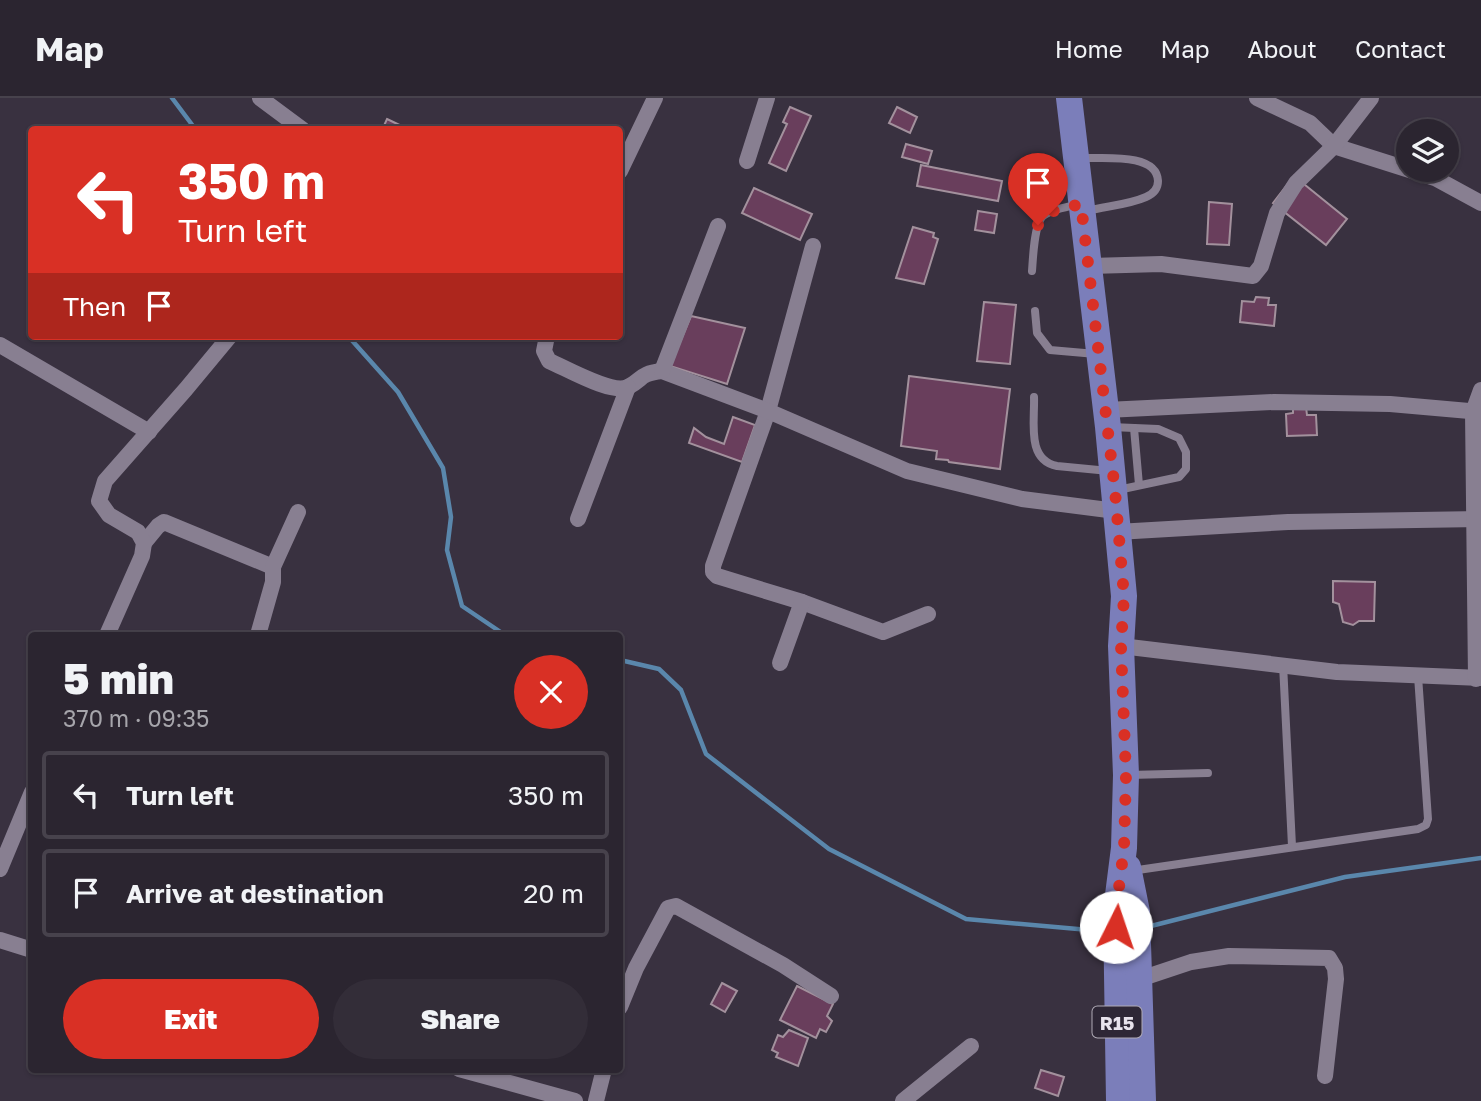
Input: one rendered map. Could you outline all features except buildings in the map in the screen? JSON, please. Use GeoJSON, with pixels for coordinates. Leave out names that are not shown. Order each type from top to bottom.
{"type":"FeatureCollection","features":[{"type":"Feature","properties":{"kind":"main road","name":"R15"},"geometry":{"type":"LineString","coordinates":[[1069,98],[1107,418],[1120,498],[1124,596],[1121,646],[1128,946],[1119,1101]]}},
{"type":"Feature","properties":{"kind":"main road","name":"R15"},"geometry":{"type":"LineString","coordinates":[[1128,946],[1140,979],[1143,1101]]}},
{"type":"Feature","properties":{"kind":"street"},"geometry":{"type":"LineString","coordinates":[[260,98],[298,126]]}},
{"type":"Feature","properties":{"kind":"street"},"geometry":{"type":"LineString","coordinates":[[623,164],[655,98]]}},
{"type":"Feature","properties":{"kind":"street"},"geometry":{"type":"LineString","coordinates":[[747,161],[767,98]]}},
{"type":"Feature","properties":{"kind":"street"},"geometry":{"type":"LineString","coordinates":[[1257,98],[1310,123],[1334,146],[1435,178],[1481,203]]}},
{"type":"Feature","properties":{"kind":"street"},"geometry":{"type":"LineString","coordinates":[[1090,266],[1161,264],[1253,276],[1261,266],[1278,213],[1296,183],[1334,146],[1371,98]]}},
{"type":"Feature","properties":{"kind":"street"},"geometry":{"type":"LineString","coordinates":[[662,371],[718,226]]}},
{"type":"Feature","properties":{"kind":"street"},"geometry":{"type":"LineString","coordinates":[[813,246],[768,411],[713,572],[718,576],[802,602],[883,632],[928,614]]}},
{"type":"Feature","properties":{"kind":"street"},"geometry":{"type":"LineString","coordinates":[[144,542],[138,532],[109,515],[99,501],[105,481],[227,340]]}},
{"type":"Feature","properties":{"kind":"street"},"geometry":{"type":"LineString","coordinates":[[546,340],[544,351],[549,361],[615,390],[628,387],[647,373],[662,371],[768,411],[907,471],[1022,499],[1120,498],[1287,522],[1477,519]]}},
{"type":"Feature","properties":{"kind":"street"},"geometry":{"type":"LineString","coordinates":[[0,345],[149,432]]}},
{"type":"Feature","properties":{"kind":"street"},"geometry":{"type":"LineString","coordinates":[[578,519],[628,387]]}},
{"type":"Feature","properties":{"kind":"street"},"geometry":{"type":"LineString","coordinates":[[1121,646],[1337,672],[1478,678],[1477,412],[1481,390]]}},
{"type":"Feature","properties":{"kind":"street"},"geometry":{"type":"LineString","coordinates":[[1107,418],[1274,402],[1390,404],[1477,412]]}},
{"type":"Feature","properties":{"kind":"street"},"geometry":{"type":"LineString","coordinates":[[259,632],[273,582],[273,567],[298,512]]}},
{"type":"Feature","properties":{"kind":"street"},"geometry":{"type":"LineString","coordinates":[[108,632],[142,556],[144,542],[164,523],[273,567]]}},
{"type":"Feature","properties":{"kind":"street"},"geometry":{"type":"LineString","coordinates":[[780,663],[802,602]]}},
{"type":"Feature","properties":{"kind":"street"},"geometry":{"type":"LineString","coordinates":[[0,869],[28,801]]}},
{"type":"Feature","properties":{"kind":"street"},"geometry":{"type":"LineString","coordinates":[[623,1000],[636,968],[668,908],[676,906],[783,965],[831,996]]}},
{"type":"Feature","properties":{"kind":"street"},"geometry":{"type":"LineString","coordinates":[[0,940],[28,949]]}},
{"type":"Feature","properties":{"kind":"street"},"geometry":{"type":"LineString","coordinates":[[1140,979],[1191,962],[1229,956],[1329,958],[1335,968],[1336,979],[1325,1076]]}},
{"type":"Feature","properties":{"kind":"street"},"geometry":{"type":"LineString","coordinates":[[903,1101],[971,1046]]}},
{"type":"Feature","properties":{"kind":"street"},"geometry":{"type":"LineString","coordinates":[[474,1073],[575,1101]]}},
{"type":"Feature","properties":{"kind":"street"},"geometry":{"type":"LineString","coordinates":[[596,1101],[603,1073]]}},
{"type":"Feature","properties":{"kind":"lane"},"geometry":{"type":"LineString","coordinates":[[1031,271],[1038,225],[1041,218],[1048,213],[1146,197],[1156,191],[1157,175],[1147,163],[1135,159],[1075,158]]}},
{"type":"Feature","properties":{"kind":"lane"},"geometry":{"type":"LineString","coordinates":[[1035,311],[1037,333],[1051,350],[1099,355]]}},
{"type":"Feature","properties":{"kind":"lane"},"geometry":{"type":"LineString","coordinates":[[1034,397],[1035,444],[1041,459],[1048,465],[1057,466],[1120,498],[1179,477],[1186,469],[1186,452],[1179,438],[1158,429],[1134,428],[1107,418]]}},
{"type":"Feature","properties":{"kind":"lane"},"geometry":{"type":"LineString","coordinates":[[1120,498],[1134,428]]}},
{"type":"Feature","properties":{"kind":"lane"},"geometry":{"type":"LineString","coordinates":[[1283,664],[1292,846]]}},
{"type":"Feature","properties":{"kind":"lane"},"geometry":{"type":"LineString","coordinates":[[1127,860],[1292,846],[1418,829],[1426,825],[1428,819],[1418,676]]}},
{"type":"Feature","properties":{"kind":"lane"},"geometry":{"type":"LineString","coordinates":[[1126,775],[1208,773]]}},
{"type":"Feature","properties":{"kind":"waterway"},"geometry":{"type":"LineString","coordinates":[[172,98],[193,126]]}},
{"type":"Feature","properties":{"kind":"waterway"},"geometry":{"type":"LineString","coordinates":[[352,340],[398,392],[443,468],[451,517],[447,550],[462,606],[501,632]]}},
{"type":"Feature","properties":{"kind":"waterway"},"geometry":{"type":"LineString","coordinates":[[623,661],[659,669],[681,690],[706,754],[829,849],[966,919],[1089,930],[1107,929]]}},
{"type":"Feature","properties":{"kind":"waterway"},"geometry":{"type":"LineString","coordinates":[[1147,927],[1345,877],[1481,858]]}},
{"type":"Feature","properties":{"kind":"route"},"geometry":{"type":"LineString","coordinates":[[1038,225],[1041,218],[1048,213],[1081,204],[1115,491],[1124,596],[1121,646],[1126,775],[1124,848],[1116,927]]}}]}
